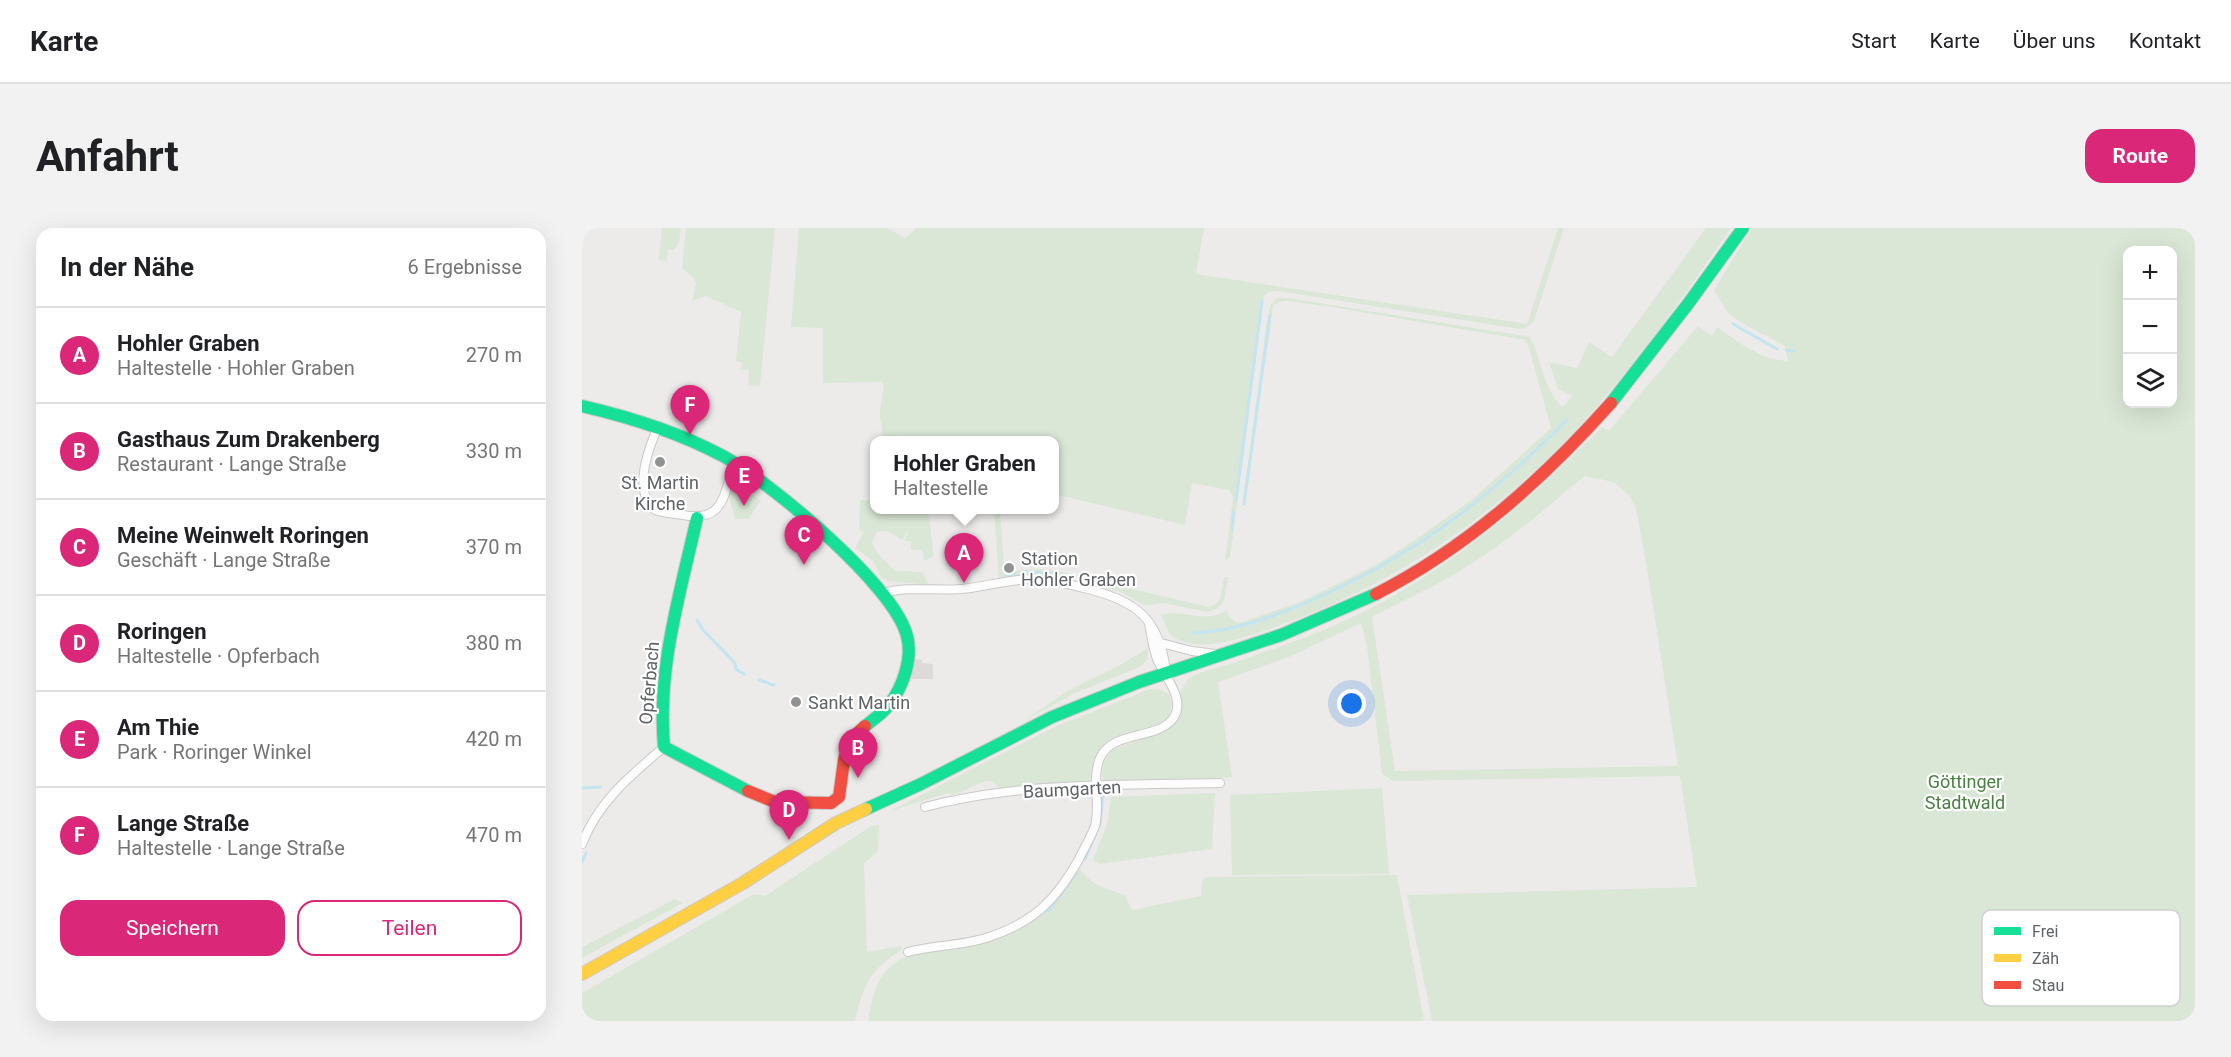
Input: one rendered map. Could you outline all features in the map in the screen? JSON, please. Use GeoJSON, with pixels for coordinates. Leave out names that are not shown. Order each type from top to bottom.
{"type":"FeatureCollection","features":[{"type":"Feature","properties":{"kind":"main road"},"geometry":{"type":"LineString","coordinates":[[582,974],[743,883],[815,835],[859,811],[921,784],[1052,717],[1103,695],[1281,635],[1358,603],[1446,554],[1529,488],[1571,447],[1624,387],[1743,228]]}},
{"type":"Feature","properties":{"kind":"main road"},"geometry":{"type":"LineString","coordinates":[[582,406],[610,411],[735,462],[767,484],[800,512],[858,566],[883,593]]}},
{"type":"Feature","properties":{"kind":"main road","name":"Opferbach"},"geometry":{"type":"LineString","coordinates":[[697,518],[674,615],[665,671],[661,716],[664,747],[762,798],[776,802],[831,804],[839,797],[844,760],[850,740],[892,701],[906,670],[907,636],[900,619],[883,593]]}},
{"type":"Feature","properties":{"kind":"street"},"geometry":{"type":"LineString","coordinates":[[657,429],[644,464],[644,480],[646,500],[651,507],[659,511],[697,518],[710,514],[719,507],[735,462]]}},
{"type":"Feature","properties":{"kind":"street"},"geometry":{"type":"LineString","coordinates":[[883,593],[902,589],[935,591],[1020,580],[1046,580],[1091,589],[1120,598],[1133,607],[1156,632],[1161,643],[1166,673],[1177,704],[1175,716],[1164,726],[1108,746],[1099,761],[1097,818],[1091,835],[1066,881],[1039,912],[1017,926],[988,938],[908,952]]}},
{"type":"Feature","properties":{"kind":"street"},"geometry":{"type":"LineString","coordinates":[[1149,623],[1158,660],[1166,673]]}},
{"type":"Feature","properties":{"kind":"street"},"geometry":{"type":"LineString","coordinates":[[1161,643],[1192,651],[1222,655]]}},
{"type":"Feature","properties":{"kind":"street"},"geometry":{"type":"LineString","coordinates":[[582,844],[598,813],[609,798],[664,747]]}},
{"type":"Feature","properties":{"kind":"street","name":"Baumgarten"},"geometry":{"type":"LineString","coordinates":[[924,807],[984,794],[1097,786],[1220,783]]}},
{"type":"Feature","properties":{"kind":"shaded area"},"geometry":{"type":"Polygon","coordinates":[[[915,659],[922,660],[922,663],[933,664],[933,679],[910,679],[915,659]]]}},
{"type":"Feature","properties":{"kind":"green space"},"geometry":{"type":"Polygon","coordinates":[[[662,228],[681,228],[679,243],[674,250],[668,250],[667,261],[659,260],[662,228]]]}},
{"type":"Feature","properties":{"kind":"green space"},"geometry":{"type":"Polygon","coordinates":[[[686,228],[775,228],[760,386],[748,385],[749,370],[741,369],[742,363],[736,361],[741,312],[706,296],[692,301],[696,283],[682,268],[686,228]]]}},
{"type":"Feature","properties":{"kind":"green space"},"geometry":{"type":"Polygon","coordinates":[[[799,228],[887,228],[905,238],[917,228],[1204,228],[1196,274],[1527,324],[1558,228],[1564,228],[1534,321],[1526,328],[1520,329],[1278,291],[1269,292],[1264,296],[1230,558],[1225,561],[1233,498],[1229,490],[1192,483],[1185,525],[1059,495],[1059,436],[882,436],[880,415],[883,382],[823,383],[823,328],[791,327],[799,228]]]}},
{"type":"Feature","properties":{"kind":"green space"},"geometry":{"type":"Polygon","coordinates":[[[1706,228],[1731,228],[1640,355],[1600,403],[1547,459],[1477,519],[1400,570],[1318,611],[1222,643],[1194,644],[1170,635],[1161,615],[1178,613],[1211,616],[1227,610],[1228,616],[1236,622],[1242,622],[1298,603],[1376,565],[1474,498],[1551,428],[1525,340],[1332,307],[1280,302],[1273,305],[1245,501],[1243,500],[1268,314],[1271,304],[1277,298],[1530,337],[1551,392],[1562,407],[1573,396],[1558,389],[1549,362],[1577,368],[1589,342],[1612,357],[1706,228]]]}},
{"type":"Feature","properties":{"kind":"green space","name":"Göttinger Stadtwald"},"geometry":{"type":"Polygon","coordinates":[[[1752,228],[2195,228],[2195,1021],[1432,1021],[1407,895],[1697,887],[1680,776],[1393,781],[1382,774],[1367,646],[1361,623],[1289,657],[1218,682],[1232,777],[1110,783],[1103,779],[1104,762],[1114,749],[1158,733],[1181,705],[1181,690],[1189,678],[1311,635],[1373,607],[1444,564],[1478,539],[1542,485],[1602,427],[1609,431],[1698,326],[1712,336],[1717,327],[1759,354],[1788,361],[1785,346],[1740,322],[1727,312],[1714,290],[1752,228]],[[1584,476],[1517,532],[1474,562],[1437,584],[1372,617],[1395,771],[1678,766],[1647,568],[1636,509],[1630,496],[1614,482],[1584,476]]]}},
{"type":"Feature","properties":{"kind":"green space"},"geometry":{"type":"Polygon","coordinates":[[[734,484],[761,500],[749,519],[735,519],[729,497],[734,484]]]}},
{"type":"Feature","properties":{"kind":"green space"},"geometry":{"type":"Polygon","coordinates":[[[860,500],[870,501],[870,514],[929,514],[934,556],[924,561],[922,550],[911,550],[911,542],[904,541],[909,530],[902,540],[887,531],[877,532],[872,543],[878,554],[895,571],[922,572],[929,585],[888,581],[882,578],[873,561],[855,548],[864,532],[859,530],[860,500]]]}},
{"type":"Feature","properties":{"kind":"green space"},"geometry":{"type":"Polygon","coordinates":[[[994,514],[1000,514],[1004,565],[1013,565],[1014,571],[1041,569],[1068,573],[1066,579],[1038,574],[999,578],[994,514]]]}},
{"type":"Feature","properties":{"kind":"green space"},"geometry":{"type":"Polygon","coordinates":[[[1224,577],[1228,577],[1224,601],[1218,608],[1207,612],[1164,603],[1144,605],[1121,592],[1083,582],[1085,578],[1209,607],[1219,599],[1224,577]]]}},
{"type":"Feature","properties":{"kind":"green space"},"geometry":{"type":"Polygon","coordinates":[[[1148,648],[1148,659],[1140,667],[1075,693],[1024,721],[1067,691],[1118,666],[1148,648]]]}},
{"type":"Feature","properties":{"kind":"green space"},"geometry":{"type":"Polygon","coordinates":[[[1150,689],[1162,690],[1169,694],[1172,704],[1170,714],[1156,725],[1106,742],[1098,752],[1093,774],[1087,783],[1003,789],[987,781],[952,795],[948,793],[890,811],[1052,728],[1150,689]]]}},
{"type":"Feature","properties":{"kind":"green space"},"geometry":{"type":"Polygon","coordinates":[[[1382,788],[1389,874],[1232,875],[1230,795],[1382,788]]]}},
{"type":"Feature","properties":{"kind":"green space"},"geometry":{"type":"Polygon","coordinates":[[[1215,793],[1212,849],[1099,864],[1093,860],[1107,824],[1111,797],[1215,793]]]}},
{"type":"Feature","properties":{"kind":"green space"},"geometry":{"type":"Polygon","coordinates":[[[879,825],[878,851],[864,864],[867,952],[901,946],[902,950],[875,971],[865,988],[855,1021],[582,1021],[582,993],[754,894],[765,896],[871,826],[879,825]]]}},
{"type":"Feature","properties":{"kind":"green space"},"geometry":{"type":"Polygon","coordinates":[[[1078,864],[1091,881],[1125,895],[1132,910],[1201,896],[1202,882],[1205,877],[1397,875],[1424,1021],[868,1021],[876,988],[892,965],[912,953],[1021,927],[1078,864]]]}},
{"type":"Feature","properties":{"kind":"green space"},"geometry":{"type":"Polygon","coordinates":[[[675,899],[683,903],[582,958],[582,947],[675,899]]]}},
{"type":"Feature","properties":{"kind":"waterway"},"geometry":{"type":"LineString","coordinates":[[1236,500],[1262,301]]}},
{"type":"Feature","properties":{"kind":"waterway"},"geometry":{"type":"LineString","coordinates":[[1244,504],[1270,316]]}},
{"type":"Feature","properties":{"kind":"waterway"},"geometry":{"type":"LineString","coordinates":[[1733,324],[1777,349]]}},
{"type":"Feature","properties":{"kind":"waterway"},"geometry":{"type":"LineString","coordinates":[[1786,350],[1794,351]]}},
{"type":"Feature","properties":{"kind":"waterway"},"geometry":{"type":"LineString","coordinates":[[1193,633],[1226,629],[1273,616],[1355,580],[1389,561],[1421,542],[1481,498],[1567,420]]}},
{"type":"Feature","properties":{"kind":"waterway"},"geometry":{"type":"LineString","coordinates":[[1232,529],[1234,512]]}},
{"type":"Feature","properties":{"kind":"waterway"},"geometry":{"type":"LineString","coordinates":[[1023,572],[1067,576]]}},
{"type":"Feature","properties":{"kind":"waterway"},"geometry":{"type":"LineString","coordinates":[[1006,576],[1015,573]]}},
{"type":"Feature","properties":{"kind":"waterway"},"geometry":{"type":"LineString","coordinates":[[1084,580],[1113,587]]}},
{"type":"Feature","properties":{"kind":"waterway"},"geometry":{"type":"LineString","coordinates":[[697,620],[703,630],[735,663],[736,669],[744,674]]}},
{"type":"Feature","properties":{"kind":"waterway"},"geometry":{"type":"LineString","coordinates":[[759,680],[774,685]]}},
{"type":"Feature","properties":{"kind":"waterway"},"geometry":{"type":"LineString","coordinates":[[582,788],[600,787]]}},
{"type":"Feature","properties":{"kind":"waterway"},"geometry":{"type":"LineString","coordinates":[[1085,859],[1100,824],[1103,795]]}},
{"type":"Feature","properties":{"kind":"waterway"},"geometry":{"type":"LineString","coordinates":[[582,862],[586,853]]}},
{"type":"Feature","properties":{"kind":"waterway"},"geometry":{"type":"LineString","coordinates":[[1048,911],[1076,874]]}},
{"type":"Feature","properties":{"kind":"traffic: fast"},"geometry":{"type":"LineString","coordinates":[[1688,304],[1743,228]]}},
{"type":"Feature","properties":{"kind":"traffic: fast"},"geometry":{"type":"LineString","coordinates":[[1611,403],[1688,304]]}},
{"type":"Feature","properties":{"kind":"traffic: fast"},"geometry":{"type":"LineString","coordinates":[[582,406],[654,426],[690,440],[744,469],[828,537],[879,590],[897,615],[907,636],[909,654],[906,672],[894,698],[884,711],[865,726]]}},
{"type":"Feature","properties":{"kind":"traffic: fast"},"geometry":{"type":"LineString","coordinates":[[697,518],[677,603],[667,660],[664,689],[664,747],[748,791]]}},
{"type":"Feature","properties":{"kind":"traffic: fast"},"geometry":{"type":"LineString","coordinates":[[866,809],[921,784],[1052,717],[1139,682],[1281,635],[1376,594]]}},
{"type":"Feature","properties":{"kind":"traffic: slow"},"geometry":{"type":"LineString","coordinates":[[582,974],[743,883],[836,823],[866,809]]}},
{"type":"Feature","properties":{"kind":"traffic: jam"},"geometry":{"type":"LineString","coordinates":[[1376,594],[1442,555],[1502,510],[1558,459],[1611,403]]}},
{"type":"Feature","properties":{"kind":"traffic: jam"},"geometry":{"type":"LineString","coordinates":[[748,791],[775,802],[831,803],[839,797],[844,760],[850,740],[865,726]]}},
{"type":"Feature","properties":{"kind":"place","name":"Lange Straße"},"geometry":{"type":"Point","coordinates":[690,435]}},
{"type":"Feature","properties":{"kind":"place","name":"St. Martin Kirche"},"geometry":{"type":"Point","coordinates":[660,462]}},
{"type":"Feature","properties":{"kind":"place","name":"Am Thie"},"geometry":{"type":"Point","coordinates":[744,506]}},
{"type":"Feature","properties":{"kind":"place","name":"Meine Weinwelt Roringen"},"geometry":{"type":"Point","coordinates":[804,565]}},
{"type":"Feature","properties":{"kind":"place","name":"Station Hohler Graben"},"geometry":{"type":"Point","coordinates":[1009,568]}},
{"type":"Feature","properties":{"kind":"place","name":"Hohler Graben"},"geometry":{"type":"Point","coordinates":[964,583]}},
{"type":"Feature","properties":{"kind":"place","name":"Sankt Martin"},"geometry":{"type":"Point","coordinates":[796,702]}},
{"type":"Feature","properties":{"kind":"place","name":"Gasthaus Zum Drakenberg"},"geometry":{"type":"Point","coordinates":[858,778]}},
{"type":"Feature","properties":{"kind":"place","name":"Roringen"},"geometry":{"type":"Point","coordinates":[789,840]}}]}
